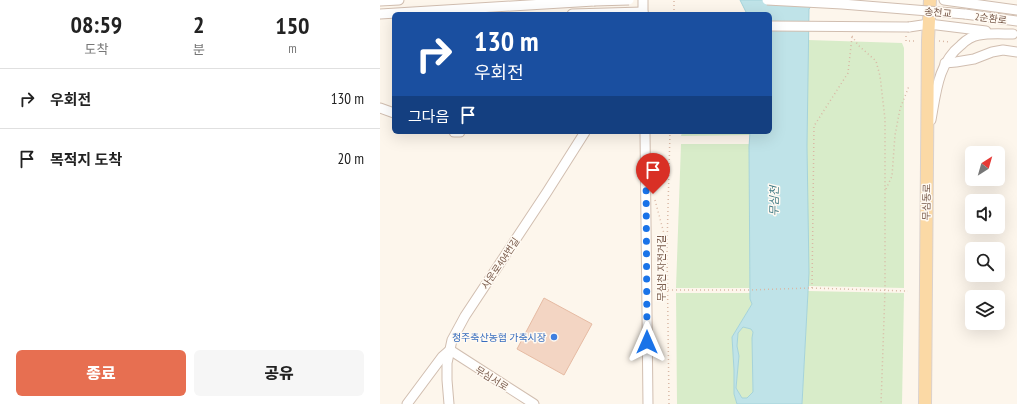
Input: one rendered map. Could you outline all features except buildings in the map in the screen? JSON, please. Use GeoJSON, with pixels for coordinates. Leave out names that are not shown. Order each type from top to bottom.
{"type":"FeatureCollection","features":[{"type":"Feature","properties":{"kind":"main road","name":"무심동로"},"geometry":{"type":"LineString","coordinates":[[924,404],[930,0]]}},
{"type":"Feature","properties":{"kind":"street"},"geometry":{"type":"LineString","coordinates":[[380,1],[399,0]]}},
{"type":"Feature","properties":{"kind":"street"},"geometry":{"type":"LineString","coordinates":[[608,12],[614,7],[616,0]]}},
{"type":"Feature","properties":{"kind":"street"},"geometry":{"type":"LineString","coordinates":[[413,12],[629,0]]}},
{"type":"Feature","properties":{"kind":"street"},"geometry":{"type":"LineString","coordinates":[[643,0],[643,12]]}},
{"type":"Feature","properties":{"kind":"street","name":"송천교"},"geometry":{"type":"LineString","coordinates":[[767,0],[842,4],[965,14]]}},
{"type":"Feature","properties":{"kind":"street","name":"송천교"},"geometry":{"type":"LineString","coordinates":[[944,0],[966,2]]}},
{"type":"Feature","properties":{"kind":"street","name":"2순환로"},"geometry":{"type":"LineString","coordinates":[[966,2],[1017,10]]}},
{"type":"Feature","properties":{"kind":"street"},"geometry":{"type":"LineString","coordinates":[[380,14],[392,13]]}},
{"type":"Feature","properties":{"kind":"street","name":"2순환로"},"geometry":{"type":"LineString","coordinates":[[965,14],[1017,21]]}},
{"type":"Feature","properties":{"kind":"street"},"geometry":{"type":"LineString","coordinates":[[380,20],[392,19]]}},
{"type":"Feature","properties":{"kind":"street"},"geometry":{"type":"LineString","coordinates":[[772,26],[909,27],[929,24],[1015,35]]}},
{"type":"Feature","properties":{"kind":"street"},"geometry":{"type":"LineString","coordinates":[[927,145],[939,81],[945,63],[953,52],[967,40],[979,35],[1015,35]]}},
{"type":"Feature","properties":{"kind":"street"},"geometry":{"type":"LineString","coordinates":[[945,63],[974,59],[992,52],[1003,50],[1017,52]]}},
{"type":"Feature","properties":{"kind":"street"},"geometry":{"type":"LineString","coordinates":[[380,108],[392,112]]}},
{"type":"Feature","properties":{"kind":"street","name":"사운로404번길"},"geometry":{"type":"LineString","coordinates":[[449,404],[447,363],[452,340],[465,316],[584,134]]}},
{"type":"Feature","properties":{"kind":"street"},"geometry":{"type":"LineString","coordinates":[[645,134],[648,404]]}},
{"type":"Feature","properties":{"kind":"street"},"geometry":{"type":"LineString","coordinates":[[407,404],[442,357],[450,350]]}},
{"type":"Feature","properties":{"kind":"street","name":"무심서로"},"geometry":{"type":"LineString","coordinates":[[450,350],[534,404]]}},
{"type":"Feature","properties":{"kind":"path"},"geometry":{"type":"LineString","coordinates":[[674,0],[674,12]]}},
{"type":"Feature","properties":{"kind":"path"},"geometry":{"type":"LineString","coordinates":[[812,288],[814,126],[848,73],[852,36],[858,45],[876,61],[880,76],[885,119],[885,291],[881,404]]}},
{"type":"Feature","properties":{"kind":"path"},"geometry":{"type":"LineString","coordinates":[[885,190],[892,176],[895,135],[900,109],[909,86]]}},
{"type":"Feature","properties":{"kind":"path","name":"무심천 자전거길"},"geometry":{"type":"LineString","coordinates":[[669,404],[668,246],[670,134]]}},
{"type":"Feature","properties":{"kind":"path"},"geometry":{"type":"LineString","coordinates":[[653,194],[668,246]]}},
{"type":"Feature","properties":{"kind":"path"},"geometry":{"type":"LineString","coordinates":[[668,290],[812,288],[908,291]]}},
{"type":"Feature","properties":{"kind":"green space"},"geometry":{"type":"Polygon","coordinates":[[[808,40],[902,43],[904,48],[904,288],[808,286],[808,40]]]}},
{"type":"Feature","properties":{"kind":"green space"},"geometry":{"type":"Polygon","coordinates":[[[682,134],[750,134],[750,135],[681,136],[682,134]]]}},
{"type":"Feature","properties":{"kind":"green space"},"geometry":{"type":"Polygon","coordinates":[[[681,144],[749,144],[750,288],[676,288],[681,144]]]}},
{"type":"Feature","properties":{"kind":"green space"},"geometry":{"type":"Polygon","coordinates":[[[808,291],[904,293],[902,404],[802,404],[808,291]]]}},
{"type":"Feature","properties":{"kind":"green space"},"geometry":{"type":"Polygon","coordinates":[[[676,293],[750,293],[752,304],[732,337],[734,394],[737,404],[677,404],[676,293]]]}},
{"type":"Feature","properties":{"kind":"green space"},"geometry":{"type":"Polygon","coordinates":[[[743,327],[751,329],[753,332],[753,392],[747,399],[742,398],[736,388],[739,356],[737,346],[738,333],[743,327]]]}},
{"type":"Feature","properties":{"kind":"water","name":"무심천"},"geometry":{"type":"Polygon","coordinates":[[[740,0],[816,0],[809,9],[807,146],[809,273],[802,404],[737,404],[734,394],[732,337],[752,304],[750,299],[750,134],[772,134],[772,12],[746,12],[740,0]],[[743,327],[738,333],[737,346],[739,356],[736,388],[742,398],[747,398],[753,392],[753,332],[751,329],[743,327]]]}},
{"type":"Feature","properties":{"kind":"place","name":"청주축산농협 가축시장"},"geometry":{"type":"Point","coordinates":[554,337]}},
{"type":"Feature","properties":{"kind":"route"},"geometry":{"type":"LineString","coordinates":[[647,342],[646,170],[653,194]]}}]}
